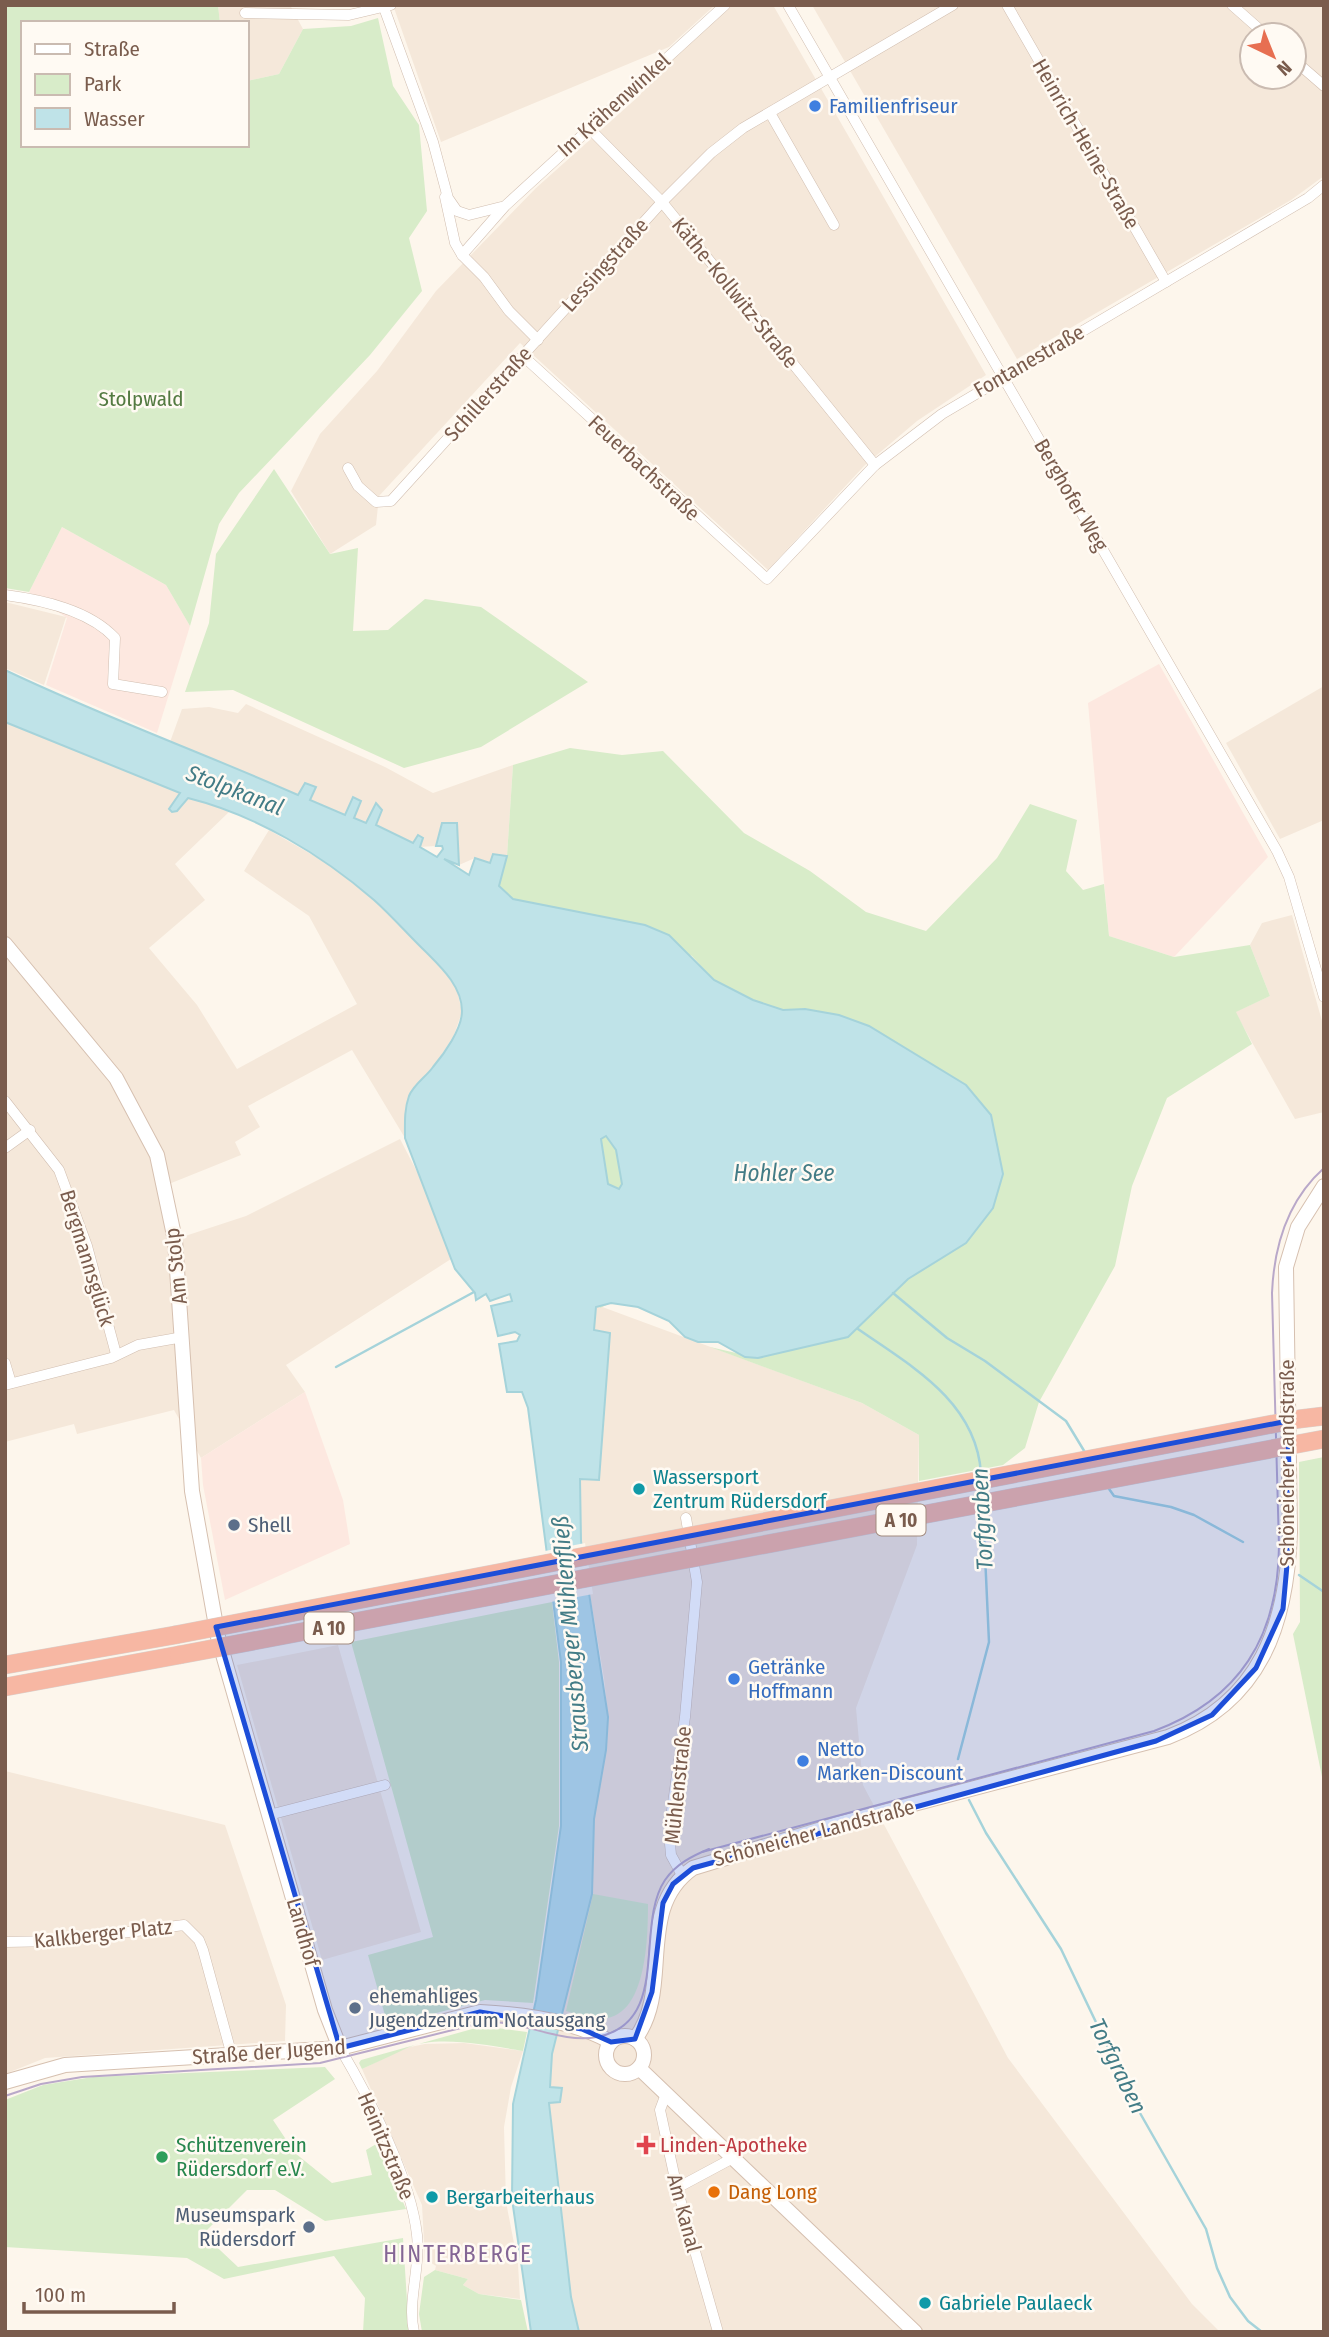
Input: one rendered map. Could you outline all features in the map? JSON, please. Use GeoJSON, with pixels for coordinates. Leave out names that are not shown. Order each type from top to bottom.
{"type":"FeatureCollection","features":[{"type":"Feature","properties":{"kind":"highway","name":"A 10"},"geometry":{"type":"LineString","coordinates":[[5,1665],[1324,1416]]}},
{"type":"Feature","properties":{"kind":"highway","name":"A 10"},"geometry":{"type":"LineString","coordinates":[[5,1686],[1324,1439]]}},
{"type":"Feature","properties":{"kind":"main road","name":"Am Stolp"},"geometry":{"type":"LineString","coordinates":[[6,948],[116,1078],[157,1155],[175,1240],[192,1491],[218,1637]]}},
{"type":"Feature","properties":{"kind":"main road","name":"Schöneicher Landstraße"},"geometry":{"type":"LineString","coordinates":[[682,1875],[713,1859],[1168,1737],[1202,1722],[1239,1690],[1269,1644],[1284,1601],[1290,1532],[1286,1267],[1298,1227],[1324,1186]]}},
{"type":"Feature","properties":{"kind":"main road","name":"Landhof"},"geometry":{"type":"LineString","coordinates":[[218,1637],[330,2029],[340,2048]]}},
{"type":"Feature","properties":{"kind":"main road","name":"Mühlenstraße"},"geometry":{"type":"LineString","coordinates":[[635,2039],[644,2026],[652,1992],[663,1903],[670,1888],[682,1875]]}},
{"type":"Feature","properties":{"kind":"main road","name":"Straße der Jugend"},"geometry":{"type":"LineString","coordinates":[[5,2082],[65,2066],[340,2048],[480,2012],[512,2014],[582,2029],[611,2042]]}},
{"type":"Feature","properties":{"kind":"main road"},"geometry":{"type":"LineString","coordinates":[[623,2036],[635,2039],[644,2053],[639,2068],[622,2074],[612,2068],[606,2052],[611,2042],[623,2036]]}},
{"type":"Feature","properties":{"kind":"main road"},"geometry":{"type":"LineString","coordinates":[[639,2068],[915,2332]]}},
{"type":"Feature","properties":{"kind":"street","name":"Im Krähenwinkel"},"geometry":{"type":"LineString","coordinates":[[462,255],[505,206],[725,5]]}},
{"type":"Feature","properties":{"kind":"street","name":"Berghofer Weg"},"geometry":{"type":"LineString","coordinates":[[788,5],[1277,851],[1289,877],[1324,997]]}},
{"type":"Feature","properties":{"kind":"street","name":"Lessingstraße"},"geometry":{"type":"LineString","coordinates":[[538,340],[662,202],[710,153],[770,113],[953,5]]}},
{"type":"Feature","properties":{"kind":"street","name":"Heinrich-Heine-Straße"},"geometry":{"type":"LineString","coordinates":[[1007,5],[1166,282]]}},
{"type":"Feature","properties":{"kind":"street"},"geometry":{"type":"LineString","coordinates":[[1232,5],[1250,21]]}},
{"type":"Feature","properties":{"kind":"street"},"geometry":{"type":"LineString","coordinates":[[245,13],[349,15],[386,6],[433,142],[455,243],[462,255]]}},
{"type":"Feature","properties":{"kind":"street"},"geometry":{"type":"LineString","coordinates":[[1308,72],[1324,86]]}},
{"type":"Feature","properties":{"kind":"street"},"geometry":{"type":"LineString","coordinates":[[770,113],[834,225]]}},
{"type":"Feature","properties":{"kind":"street","name":"Käthe-Kollwitz-Straße"},"geometry":{"type":"LineString","coordinates":[[589,128],[662,202],[875,465]]}},
{"type":"Feature","properties":{"kind":"street","name":"Fontanestraße"},"geometry":{"type":"LineString","coordinates":[[767,579],[875,465],[942,414],[1002,376],[1308,198],[1324,184]]}},
{"type":"Feature","properties":{"kind":"street","name":"Im Krähenwinkel"},"geometry":{"type":"LineString","coordinates":[[444,191],[457,211],[469,215],[505,206]]}},
{"type":"Feature","properties":{"kind":"street","name":"Schillerstraße"},"geometry":{"type":"LineString","coordinates":[[348,468],[358,486],[376,502],[391,502],[538,340],[509,311],[484,277],[462,255]]}},
{"type":"Feature","properties":{"kind":"street","name":"Feuerbachstraße"},"geometry":{"type":"LineString","coordinates":[[523,356],[767,579]]}},
{"type":"Feature","properties":{"kind":"street"},"geometry":{"type":"LineString","coordinates":[[5,595],[47,603],[101,623],[115,638],[113,684],[162,692]]}},
{"type":"Feature","properties":{"kind":"street","name":"Bergmannsglück"},"geometry":{"type":"LineString","coordinates":[[5,1101],[59,1170],[87,1246],[116,1354]]}},
{"type":"Feature","properties":{"kind":"street"},"geometry":{"type":"LineString","coordinates":[[5,1148],[30,1130]]}},
{"type":"Feature","properties":{"kind":"street","name":"Bergmannsglück"},"geometry":{"type":"LineString","coordinates":[[5,1363],[8,1384],[111,1358],[138,1345],[183,1337]]}},
{"type":"Feature","properties":{"kind":"street","name":"Mühlenstraße"},"geometry":{"type":"LineString","coordinates":[[682,1875],[671,1855],[669,1832],[685,1717],[697,1582],[687,1518]]}},
{"type":"Feature","properties":{"kind":"street"},"geometry":{"type":"LineString","coordinates":[[269,1815],[385,1785]]}},
{"type":"Feature","properties":{"kind":"street","name":"Kalkberger Platz"},"geometry":{"type":"LineString","coordinates":[[5,1942],[57,1941],[184,1925],[199,1940],[232,2056]]}},
{"type":"Feature","properties":{"kind":"street","name":"Heinitzstraße"},"geometry":{"type":"LineString","coordinates":[[340,2048],[370,2105],[405,2184],[414,2214],[418,2239],[414,2332]]}},
{"type":"Feature","properties":{"kind":"street","name":"Am Kanal"},"geometry":{"type":"LineString","coordinates":[[666,2094],[660,2110],[677,2188],[718,2332]]}},
{"type":"Feature","properties":{"kind":"street"},"geometry":{"type":"LineString","coordinates":[[677,2188],[733,2158]]}},
{"type":"Feature","properties":{"kind":"highlighted area"},"geometry":{"type":"Polygon","coordinates":[[[1288,1421],[1290,1532],[1283,1609],[1256,1668],[1212,1715],[1156,1741],[693,1868],[673,1884],[663,1903],[652,1992],[635,2039],[611,2042],[582,2029],[480,2012],[340,2048],[216,1627],[1288,1421]]]}},
{"type":"Feature","properties":{"kind":"shaded area"},"geometry":{"type":"Polygon","coordinates":[[[218,5],[290,5],[303,29],[279,74],[248,81],[248,21],[220,21],[218,5]]]}},
{"type":"Feature","properties":{"kind":"shaded area"},"geometry":{"type":"Polygon","coordinates":[[[393,5],[715,5],[669,47],[441,142],[393,5]]]}},
{"type":"Feature","properties":{"kind":"shaded area"},"geometry":{"type":"Polygon","coordinates":[[[727,5],[773,5],[986,375],[917,421],[864,466],[768,570],[520,343],[379,496],[376,525],[330,554],[291,491],[320,434],[377,371],[436,291],[536,188],[639,96],[673,53],[727,5]]]}},
{"type":"Feature","properties":{"kind":"shaded area"},"geometry":{"type":"Polygon","coordinates":[[[812,5],[1324,5],[1324,176],[1291,200],[1017,359],[812,5]]]}},
{"type":"Feature","properties":{"kind":"shaded area"},"geometry":{"type":"Polygon","coordinates":[[[62,527],[166,585],[190,626],[157,733],[46,685],[67,618],[29,592],[62,527]]]}},
{"type":"Feature","properties":{"kind":"shaded area"},"geometry":{"type":"Polygon","coordinates":[[[5,602],[66,617],[44,685],[5,668],[5,602]]]}},
{"type":"Feature","properties":{"kind":"shaded area"},"geometry":{"type":"Polygon","coordinates":[[[1159,664],[1268,857],[1174,957],[1109,936],[1088,703],[1159,664]]]}},
{"type":"Feature","properties":{"kind":"shaded area"},"geometry":{"type":"Polygon","coordinates":[[[1324,686],[1324,820],[1280,839],[1226,743],[1324,686]]]}},
{"type":"Feature","properties":{"kind":"shaded area"},"geometry":{"type":"Polygon","coordinates":[[[246,704],[385,767],[433,793],[513,765],[507,856],[493,854],[490,864],[475,858],[459,865],[457,823],[442,823],[436,846],[419,847],[418,836],[414,843],[376,825],[376,804],[366,823],[354,818],[353,798],[346,815],[309,800],[315,787],[305,783],[299,795],[170,742],[182,709],[209,707],[238,713],[246,704]]]}},
{"type":"Feature","properties":{"kind":"shaded area"},"geometry":{"type":"Polygon","coordinates":[[[5,722],[229,812],[175,864],[205,900],[149,948],[197,1005],[237,1069],[357,1004],[309,916],[244,871],[269,830],[337,869],[375,901],[440,964],[457,990],[462,1012],[454,1035],[434,1067],[417,1084],[405,1117],[405,1138],[352,1050],[248,1106],[260,1127],[235,1142],[241,1155],[164,1186],[176,1239],[246,1216],[400,1139],[426,1189],[451,1259],[286,1365],[305,1392],[201,1458],[174,1410],[77,1434],[74,1424],[5,1442],[5,722]]]}},
{"type":"Feature","properties":{"kind":"shaded area"},"geometry":{"type":"Polygon","coordinates":[[[1292,915],[1324,1028],[1324,1112],[1295,1119],[1235,1012],[1270,996],[1250,945],[1262,923],[1292,915]]]}},
{"type":"Feature","properties":{"kind":"shaded area"},"geometry":{"type":"Polygon","coordinates":[[[597,1305],[862,1403],[919,1435],[917,1545],[856,1708],[863,1785],[1008,2058],[1192,2304],[1220,2332],[579,2332],[571,2297],[549,2103],[560,2102],[550,2087],[552,2054],[592,1894],[594,1819],[606,1750],[608,1717],[581,1541],[580,1478],[599,1479],[610,1334],[594,1330],[597,1305]]]}},
{"type":"Feature","properties":{"kind":"shaded area"},"geometry":{"type":"Polygon","coordinates":[[[305,1392],[343,1500],[350,1544],[225,1600],[203,1485],[201,1458],[305,1392]]]}},
{"type":"Feature","properties":{"kind":"shaded area"},"geometry":{"type":"Polygon","coordinates":[[[338,1645],[421,1932],[322,1960],[237,1665],[338,1645]]]}},
{"type":"Feature","properties":{"kind":"shaded area"},"geometry":{"type":"Polygon","coordinates":[[[5,1771],[225,1825],[286,2005],[285,2041],[45,2058],[5,2074],[5,1771]]]}},
{"type":"Feature","properties":{"kind":"shaded area"},"geometry":{"type":"Polygon","coordinates":[[[464,2043],[523,2051],[511,2087],[504,2127],[506,2202],[518,2264],[520,2299],[479,2294],[463,2285],[468,2279],[435,2270],[436,2266],[425,2259],[422,2205],[362,2069],[405,2048],[425,2044],[464,2043]]]}},
{"type":"Feature","properties":{"kind":"green space","name":"Stolpwald"},"geometry":{"type":"Polygon","coordinates":[[[5,5],[218,5],[220,21],[21,21],[21,147],[248,147],[248,81],[279,74],[303,29],[351,26],[378,18],[393,86],[419,125],[427,211],[409,238],[422,291],[370,355],[239,493],[219,524],[190,626],[166,585],[62,527],[29,592],[5,588],[5,5]]]}},
{"type":"Feature","properties":{"kind":"green space"},"geometry":{"type":"Polygon","coordinates":[[[274,469],[330,554],[358,548],[353,631],[388,630],[425,599],[481,607],[588,682],[481,747],[404,768],[233,690],[185,692],[209,623],[216,554],[274,469]]]}},
{"type":"Feature","properties":{"kind":"green space"},"geometry":{"type":"Polygon","coordinates":[[[570,748],[622,755],[663,751],[744,833],[810,871],[866,912],[926,931],[997,858],[1030,804],[1077,820],[1066,871],[1083,890],[1104,884],[1109,936],[1174,957],[1250,945],[1270,996],[1236,1012],[1252,1044],[1167,1098],[1132,1186],[1115,1266],[1039,1402],[1025,1448],[1003,1465],[919,1481],[919,1435],[862,1403],[710,1347],[758,1358],[848,1337],[908,1279],[966,1243],[996,1143],[991,1115],[805,1009],[783,1010],[753,1000],[714,980],[692,956],[613,918],[554,909],[602,994],[638,1307],[611,1303],[600,1308],[499,886],[507,856],[513,765],[570,748]]]}},
{"type":"Feature","properties":{"kind":"green space"},"geometry":{"type":"Polygon","coordinates":[[[1324,1457],[1322,1777],[1293,1634],[1300,1622],[1299,1462],[1324,1457]]]}},
{"type":"Feature","properties":{"kind":"green space"},"geometry":{"type":"Polygon","coordinates":[[[552,1602],[559,1662],[559,1826],[533,2003],[485,2000],[388,2026],[368,1955],[433,1937],[351,1642],[552,1602]]]}},
{"type":"Feature","properties":{"kind":"green space"},"geometry":{"type":"Polygon","coordinates":[[[593,1894],[648,1904],[646,1952],[638,1987],[621,2012],[603,2019],[566,2011],[593,1894]]]}},
{"type":"Feature","properties":{"kind":"green space"},"geometry":{"type":"Polygon","coordinates":[[[483,2026],[527,2032],[523,2051],[465,2042],[433,2042],[407,2048],[362,2069],[359,2063],[361,2060],[483,2026]]]}},
{"type":"Feature","properties":{"kind":"green space"},"geometry":{"type":"Polygon","coordinates":[[[325,2067],[335,2079],[273,2120],[295,2153],[332,2183],[372,2175],[366,2150],[378,2143],[406,2209],[325,2221],[275,2190],[247,2190],[203,2234],[238,2267],[403,2238],[409,2332],[363,2332],[365,2298],[334,2256],[224,2279],[187,2258],[5,2247],[5,2100],[43,2085],[93,2077],[325,2067]]]}},
{"type":"Feature","properties":{"kind":"green space"},"geometry":{"type":"Polygon","coordinates":[[[435,2270],[468,2279],[463,2285],[479,2294],[521,2300],[528,2332],[422,2332],[419,2314],[424,2277],[435,2270]]]}},
{"type":"Feature","properties":{"kind":"water","name":"Hohler See"},"geometry":{"type":"Polygon","coordinates":[[[5,670],[298,795],[305,783],[316,787],[310,800],[345,815],[353,797],[361,801],[354,818],[366,823],[376,803],[382,810],[376,825],[413,843],[418,835],[423,838],[420,847],[437,857],[443,849],[442,846],[436,846],[442,823],[457,823],[459,865],[444,859],[469,875],[475,858],[490,863],[493,854],[507,856],[499,886],[513,899],[645,925],[669,935],[714,980],[753,1000],[783,1010],[805,1009],[839,1015],[869,1026],[966,1085],[991,1115],[1003,1174],[993,1208],[966,1243],[908,1279],[848,1337],[758,1358],[745,1357],[718,1342],[698,1342],[685,1337],[669,1321],[638,1307],[611,1303],[596,1307],[594,1330],[610,1333],[599,1480],[580,1479],[581,1541],[608,1717],[606,1750],[594,1819],[592,1894],[552,2054],[550,2087],[562,2088],[560,2102],[549,2103],[571,2297],[579,2332],[531,2332],[512,2199],[513,2104],[536,2000],[561,1826],[561,1662],[528,1408],[522,1392],[507,1392],[499,1344],[517,1341],[520,1335],[515,1332],[498,1336],[491,1306],[512,1301],[510,1294],[490,1301],[486,1294],[476,1300],[475,1293],[455,1269],[405,1138],[409,1096],[452,1041],[459,1026],[462,1011],[459,994],[439,965],[374,900],[333,867],[287,838],[238,815],[188,798],[177,811],[172,812],[169,809],[180,793],[5,722],[5,670]],[[606,1136],[601,1139],[608,1184],[619,1189],[622,1184],[616,1150],[606,1136]]]}},
{"type":"Feature","properties":{"kind":"pier"},"geometry":{"type":"Polygon","coordinates":[[[585,1543],[593,1594],[551,1602],[545,1551],[585,1543]]]}},
{"type":"Feature","properties":{"kind":"waterway"},"geometry":{"type":"LineString","coordinates":[[336,1367],[474,1292]]}},
{"type":"Feature","properties":{"kind":"waterway"},"geometry":{"type":"LineString","coordinates":[[893,1293],[947,1338],[985,1361],[1066,1421],[1086,1454]]}},
{"type":"Feature","properties":{"kind":"waterway","name":"Torfgraben"},"geometry":{"type":"LineString","coordinates":[[858,1329],[919,1372],[954,1406],[967,1425],[976,1448],[981,1473]]}},
{"type":"Feature","properties":{"kind":"waterway"},"geometry":{"type":"LineString","coordinates":[[1107,1486],[1114,1496],[1171,1507],[1194,1515],[1243,1542]]}},
{"type":"Feature","properties":{"kind":"waterway","name":"Torfgraben"},"geometry":{"type":"LineString","coordinates":[[958,1759],[989,1642],[983,1511]]}},
{"type":"Feature","properties":{"kind":"waterway"},"geometry":{"type":"LineString","coordinates":[[1299,1575],[1324,1592]]}},
{"type":"Feature","properties":{"kind":"waterway","name":"Torfgraben"},"geometry":{"type":"LineString","coordinates":[[969,1800],[986,1833],[1061,1949],[1136,2106],[1206,2229],[1217,2268],[1230,2297],[1248,2321],[1262,2332]]}},
{"type":"Feature","properties":{"kind":"tram line"},"geometry":{"type":"LineString","coordinates":[[702,1852],[1154,1731],[1184,1718],[1210,1701],[1231,1682],[1248,1661],[1262,1636],[1277,1579],[1279,1546],[1272,1293],[1276,1258],[1292,1210],[1311,1181],[1324,1168]]}},
{"type":"Feature","properties":{"kind":"tram line"},"geometry":{"type":"LineString","coordinates":[[5,2096],[41,2084],[82,2077],[320,2063],[485,2022],[513,2024],[569,2037],[597,2037],[620,2028],[635,2013],[648,1970],[656,1899],[665,1880],[685,1861],[709,1849]]}},
{"type":"Feature","properties":{"kind":"place","name":"Familienfriseur"},"geometry":{"type":"Point","coordinates":[815,106]}},
{"type":"Feature","properties":{"kind":"place","name":"Wassersport Zentrum Rüdersdorf"},"geometry":{"type":"Point","coordinates":[639,1489]}},
{"type":"Feature","properties":{"kind":"place","name":"Shell"},"geometry":{"type":"Point","coordinates":[234,1525]}},
{"type":"Feature","properties":{"kind":"place","name":"Getränke Hoffmann"},"geometry":{"type":"Point","coordinates":[734,1679]}},
{"type":"Feature","properties":{"kind":"place","name":"Netto Marken-Discount"},"geometry":{"type":"Point","coordinates":[803,1761]}},
{"type":"Feature","properties":{"kind":"place","name":"ehemahliges Jugendzentrum Notausgang"},"geometry":{"type":"Point","coordinates":[355,2008]}},
{"type":"Feature","properties":{"kind":"place","name":"Linden-Apotheke"},"geometry":{"type":"Point","coordinates":[646,2145]}},
{"type":"Feature","properties":{"kind":"place","name":"Schützenverein Rüdersdorf e.V."},"geometry":{"type":"Point","coordinates":[162,2157]}},
{"type":"Feature","properties":{"kind":"place","name":"Dang Long"},"geometry":{"type":"Point","coordinates":[714,2192]}},
{"type":"Feature","properties":{"kind":"place","name":"Bergarbeiterhaus"},"geometry":{"type":"Point","coordinates":[432,2197]}},
{"type":"Feature","properties":{"kind":"place","name":"Museumspark Rüdersdorf"},"geometry":{"type":"Point","coordinates":[309,2227]}},
{"type":"Feature","properties":{"kind":"place","name":"Gabriele Paulaeck"},"geometry":{"type":"Point","coordinates":[925,2303]}},
{"type":"Feature","properties":{"kind":"district","name":"HINTERBERGE"},"geometry":{"type":"Point","coordinates":[458,2254]}},
{"type":"Feature","properties":{"kind":"water label","name":"Stolpkanal"},"geometry":{"type":"Point","coordinates":[235,790]}},
{"type":"Feature","properties":{"kind":"water label","name":"Strausberger Mühlenfließ"},"geometry":{"type":"Point","coordinates":[570,1634]}}]}
